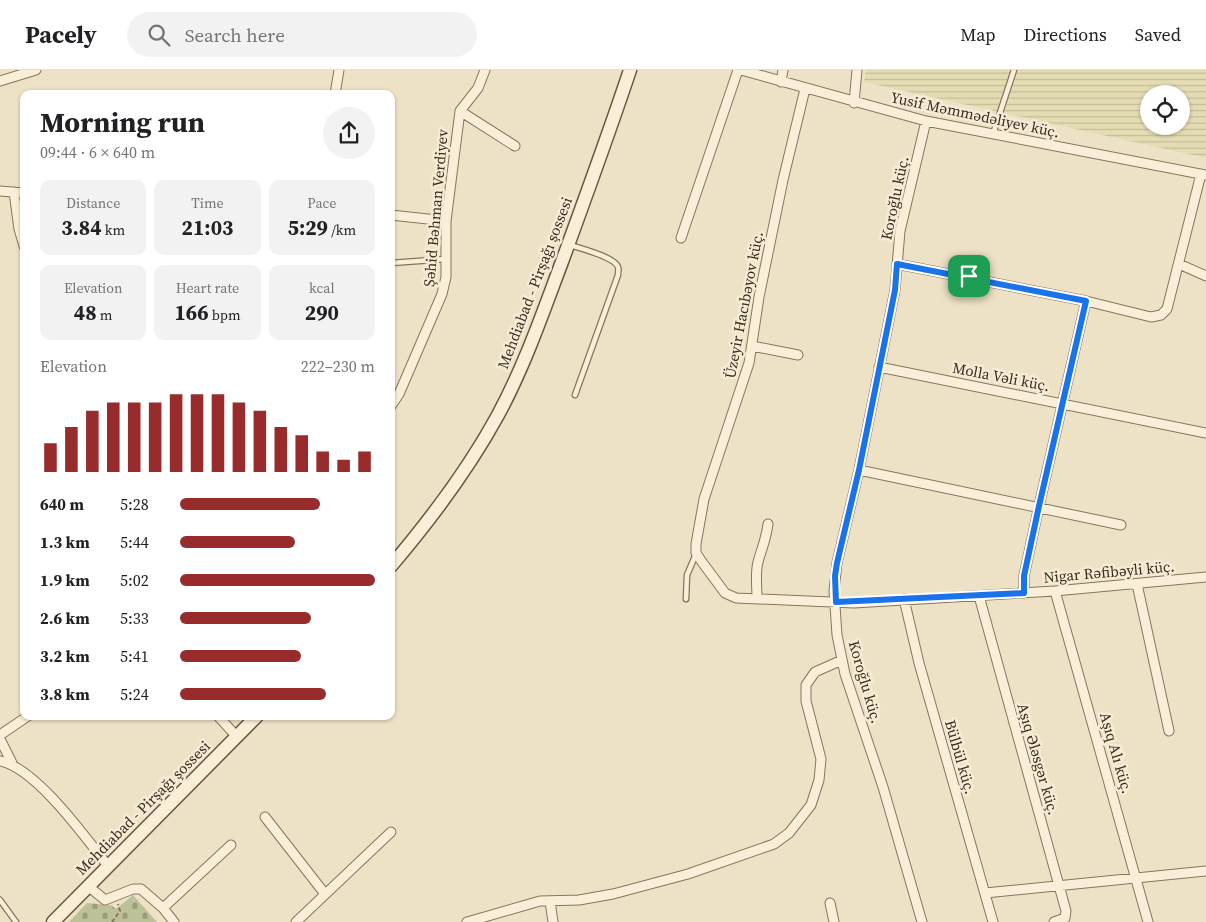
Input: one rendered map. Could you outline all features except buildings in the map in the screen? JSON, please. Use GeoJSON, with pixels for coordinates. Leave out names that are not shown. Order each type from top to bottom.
{"type":"FeatureCollection","features":[{"type":"Feature","properties":{"kind":"main road","name":"Mehdiabad - Pirşağı şossesi"},"geometry":{"type":"LineString","coordinates":[[395,561],[453,488],[498,416],[532,344],[630,70]]}},
{"type":"Feature","properties":{"kind":"main road","name":"Mehdiabad - Pirşağı şossesi"},"geometry":{"type":"LineString","coordinates":[[53,922],[253,720]]}},
{"type":"Feature","properties":{"kind":"street"},"geometry":{"type":"LineString","coordinates":[[0,81],[36,70]]}},
{"type":"Feature","properties":{"kind":"street"},"geometry":{"type":"LineString","coordinates":[[336,90],[339,70]]}},
{"type":"Feature","properties":{"kind":"street","name":"Şəhid Bəhman Verdiyev"},"geometry":{"type":"LineString","coordinates":[[395,400],[442,294],[446,277],[447,259],[446,221],[460,111],[478,88],[484,70]]}},
{"type":"Feature","properties":{"kind":"street"},"geometry":{"type":"LineString","coordinates":[[681,238],[739,70]]}},
{"type":"Feature","properties":{"kind":"street","name":"Yusif Məmmədəliyev küç."},"geometry":{"type":"LineString","coordinates":[[739,70],[854,103],[926,121],[1204,174]]}},
{"type":"Feature","properties":{"kind":"street"},"geometry":{"type":"LineString","coordinates":[[781,82],[783,70]]}},
{"type":"Feature","properties":{"kind":"street"},"geometry":{"type":"LineString","coordinates":[[854,103],[858,70]]}},
{"type":"Feature","properties":{"kind":"street","name":"Üzeyir Hacıbəyov küç."},"geometry":{"type":"LineString","coordinates":[[696,553],[704,499],[745,377],[783,180],[806,89]]}},
{"type":"Feature","properties":{"kind":"street"},"geometry":{"type":"LineString","coordinates":[[460,111],[515,146]]}},
{"type":"Feature","properties":{"kind":"street","name":"Koroğlu küç."},"geometry":{"type":"LineString","coordinates":[[922,922],[883,787],[842,660],[835,576],[859,470],[895,290],[900,231],[926,121]]}},
{"type":"Feature","properties":{"kind":"street"},"geometry":{"type":"LineString","coordinates":[[897,264],[1086,301],[1151,317],[1161,316],[1166,309],[1204,174]]}},
{"type":"Feature","properties":{"kind":"street"},"geometry":{"type":"LineString","coordinates":[[0,191],[19,193],[17,215],[20,228]]}},
{"type":"Feature","properties":{"kind":"street"},"geometry":{"type":"LineString","coordinates":[[395,215],[446,221]]}},
{"type":"Feature","properties":{"kind":"street"},"geometry":{"type":"LineString","coordinates":[[1179,264],[1206,276]]}},
{"type":"Feature","properties":{"kind":"street"},"geometry":{"type":"LineString","coordinates":[[1024,593],[1024,576],[1086,301]]}},
{"type":"Feature","properties":{"kind":"street"},"geometry":{"type":"LineString","coordinates":[[752,346],[798,355]]}},
{"type":"Feature","properties":{"kind":"street","name":"Molla Vəli küç."},"geometry":{"type":"LineString","coordinates":[[879,367],[1206,433]]}},
{"type":"Feature","properties":{"kind":"street"},"geometry":{"type":"LineString","coordinates":[[859,470],[1039,506],[1121,525]]}},
{"type":"Feature","properties":{"kind":"street"},"geometry":{"type":"LineString","coordinates":[[757,598],[756,574],[766,543],[768,524]]}},
{"type":"Feature","properties":{"kind":"street","name":"Nigar Rəfibəyli küç."},"geometry":{"type":"LineString","coordinates":[[696,553],[726,593],[736,598],[836,602],[979,596],[1206,577]]}},
{"type":"Feature","properties":{"kind":"street"},"geometry":{"type":"LineString","coordinates":[[1136,584],[1168,731]]}},
{"type":"Feature","properties":{"kind":"street","name":"Aşıq Alı küç."},"geometry":{"type":"LineString","coordinates":[[1056,591],[1138,879],[1148,922]]}},
{"type":"Feature","properties":{"kind":"street","name":"Aşıq Ələsgər küç."},"geometry":{"type":"LineString","coordinates":[[979,596],[1066,911],[1065,918],[1054,922]]}},
{"type":"Feature","properties":{"kind":"street","name":"Bülbül küç."},"geometry":{"type":"LineString","coordinates":[[904,599],[919,662],[993,922]]}},
{"type":"Feature","properties":{"kind":"street"},"geometry":{"type":"LineString","coordinates":[[467,922],[523,905],[598,897],[688,874],[774,844],[789,833],[811,805],[819,780],[821,759],[806,701],[806,685],[816,672],[842,660]]}},
{"type":"Feature","properties":{"kind":"street"},"geometry":{"type":"LineString","coordinates":[[23,720],[0,737],[12,763],[52,799],[108,866]]}},
{"type":"Feature","properties":{"kind":"street"},"geometry":{"type":"LineString","coordinates":[[222,720],[237,737]]}},
{"type":"Feature","properties":{"kind":"street"},"geometry":{"type":"LineString","coordinates":[[0,761],[12,763]]}},
{"type":"Feature","properties":{"kind":"street"},"geometry":{"type":"LineString","coordinates":[[265,817],[325,894]]}},
{"type":"Feature","properties":{"kind":"street"},"geometry":{"type":"LineString","coordinates":[[296,922],[391,832]]}},
{"type":"Feature","properties":{"kind":"street"},"geometry":{"type":"LineString","coordinates":[[163,908],[231,845]]}},
{"type":"Feature","properties":{"kind":"street"},"geometry":{"type":"LineString","coordinates":[[985,894],[1206,871]]}},
{"type":"Feature","properties":{"kind":"street"},"geometry":{"type":"LineString","coordinates":[[88,886],[100,898],[105,900],[115,898],[133,889],[141,889],[163,908],[174,922]]}},
{"type":"Feature","properties":{"kind":"street"},"geometry":{"type":"LineString","coordinates":[[550,901],[553,922]]}},
{"type":"Feature","properties":{"kind":"street"},"geometry":{"type":"LineString","coordinates":[[830,903],[834,922]]}},
{"type":"Feature","properties":{"kind":"lane"},"geometry":{"type":"LineString","coordinates":[[993,134],[1014,70]]}},
{"type":"Feature","properties":{"kind":"lane"},"geometry":{"type":"LineString","coordinates":[[568,244],[607,258],[618,266],[618,275],[575,395]]}},
{"type":"Feature","properties":{"kind":"lane"},"geometry":{"type":"LineString","coordinates":[[395,263],[447,259]]}},
{"type":"Feature","properties":{"kind":"lane"},"geometry":{"type":"LineString","coordinates":[[686,599],[687,575],[696,553]]}},
{"type":"Feature","properties":{"kind":"lane"},"geometry":{"type":"LineString","coordinates":[[0,900],[16,922]]}},
{"type":"Feature","properties":{"kind":"path"},"geometry":{"type":"LineString","coordinates":[[112,922],[120,911],[115,898]]}},
{"type":"Feature","properties":{"kind":"shaded area"},"geometry":{"type":"Polygon","coordinates":[[[866,70],[1206,70],[1206,158],[864,82],[866,70]]]}},
{"type":"Feature","properties":{"kind":"green space"},"geometry":{"type":"Polygon","coordinates":[[[133,895],[157,922],[69,922],[87,903],[111,905],[116,909],[133,895]]]}},
{"type":"Feature","properties":{"kind":"route"},"geometry":{"type":"LineString","coordinates":[[897,264],[969,276],[1086,301],[1024,576],[1024,593],[836,602],[834,591],[837,563],[859,470],[895,290],[897,264]]}}]}
